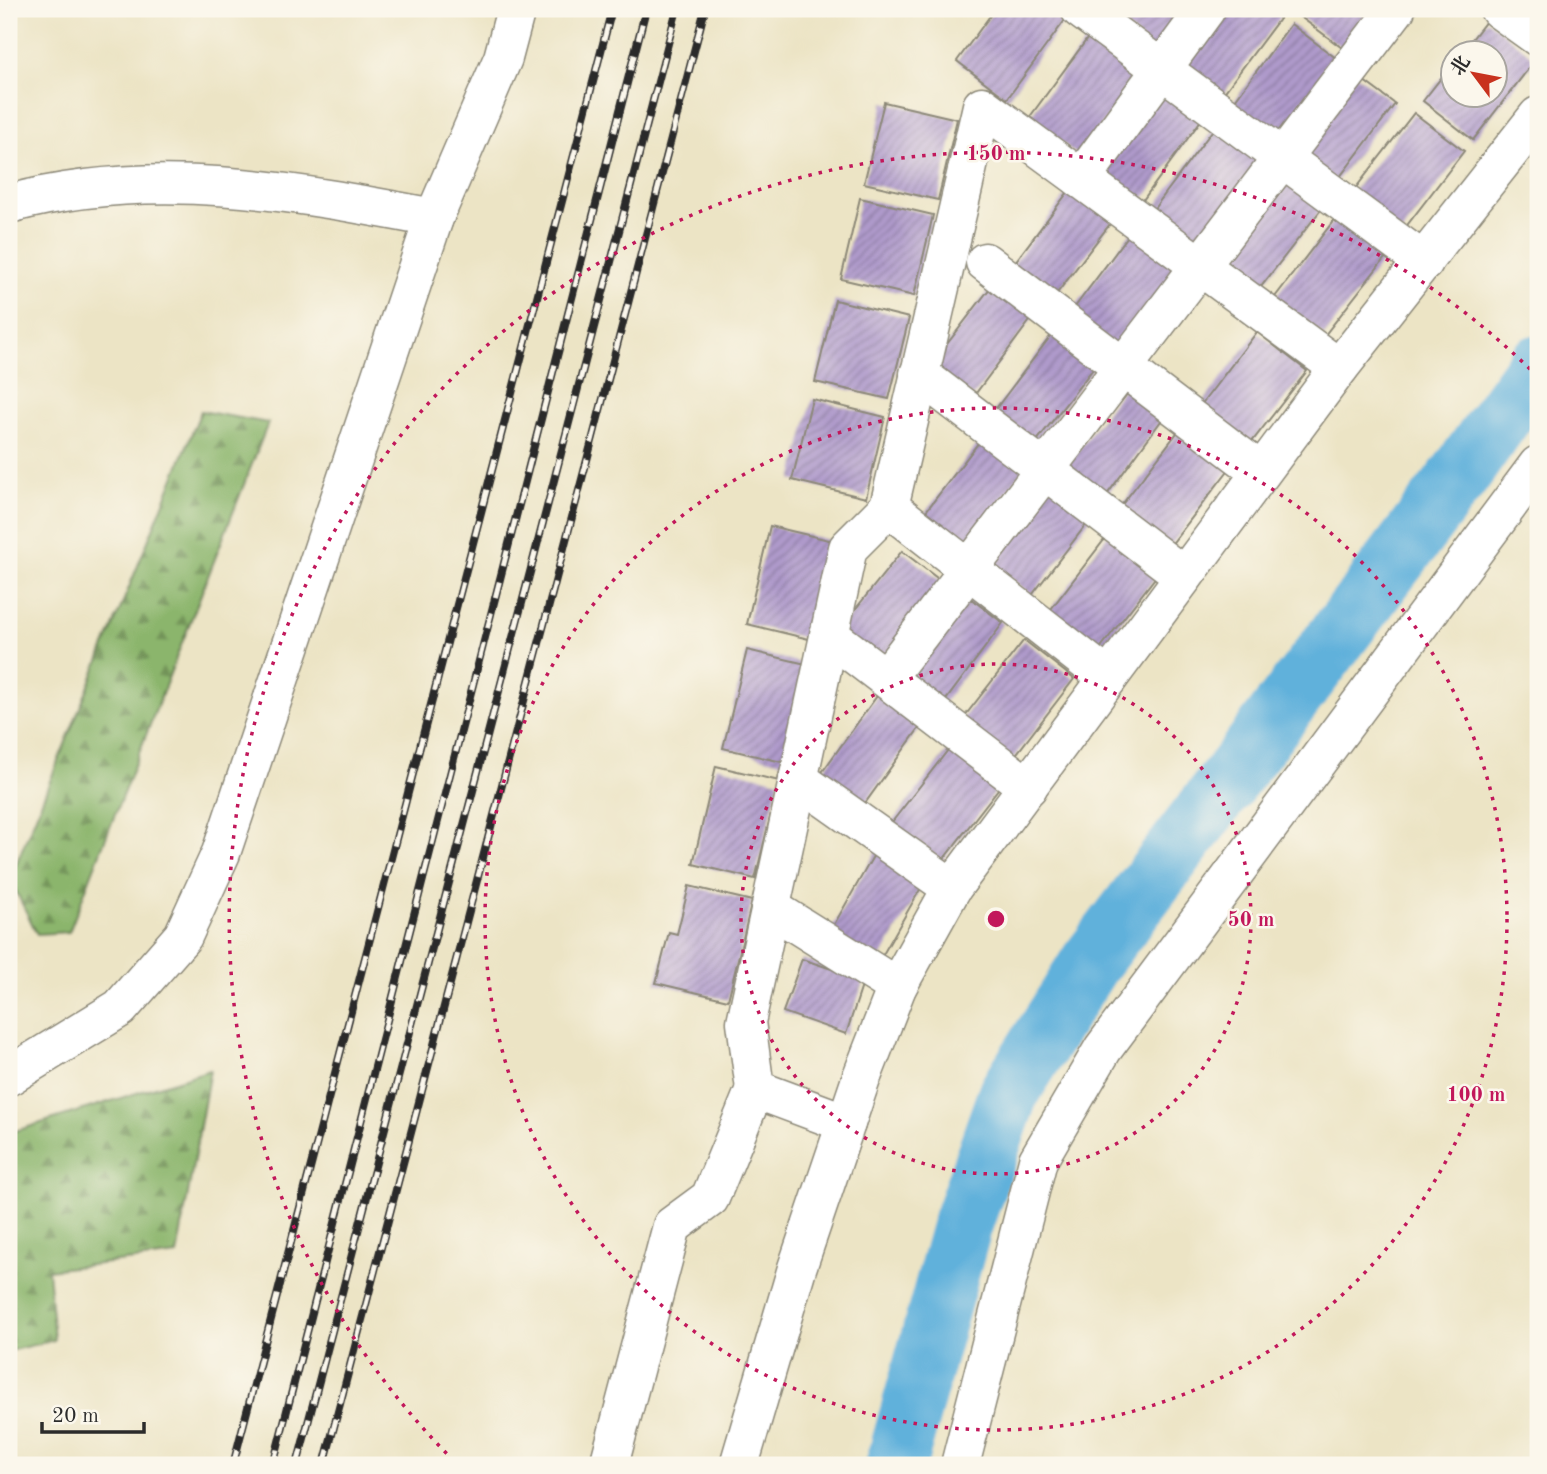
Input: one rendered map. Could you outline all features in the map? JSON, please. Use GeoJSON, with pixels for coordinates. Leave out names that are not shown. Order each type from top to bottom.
{"type":"FeatureCollection","features":[{"type":"Feature","properties":{"kind":"street"},"geometry":{"type":"LineString","coordinates":[[9,1076],[120,1008],[183,936],[221,853],[434,218],[503,58],[516,9]]}},
{"type":"Feature","properties":{"kind":"street"},"geometry":{"type":"LineString","coordinates":[[1080,9],[1424,262]]}},
{"type":"Feature","properties":{"kind":"street"},"geometry":{"type":"LineString","coordinates":[[1081,179],[1206,9]]}},
{"type":"Feature","properties":{"kind":"street"},"geometry":{"type":"LineString","coordinates":[[886,678],[1396,9]]}},
{"type":"Feature","properties":{"kind":"street"},"geometry":{"type":"LineString","coordinates":[[1499,9],[1538,37]]}},
{"type":"Feature","properties":{"kind":"street"},"geometry":{"type":"LineString","coordinates":[[609,1465],[672,1226],[710,1198],[755,1089],[746,1022],[848,548],[889,507],[982,106],[1339,368]]}},
{"type":"Feature","properties":{"kind":"street"},"geometry":{"type":"LineString","coordinates":[[739,1465],[797,1268],[846,1123],[897,987],[952,888],[1339,368],[1538,116]]}},
{"type":"Feature","properties":{"kind":"street"},"geometry":{"type":"LineString","coordinates":[[9,204],[54,192],[145,182],[295,192],[434,218]]}},
{"type":"Feature","properties":{"kind":"street"},"geometry":{"type":"LineString","coordinates":[[985,262],[1261,472]]}},
{"type":"Feature","properties":{"kind":"street"},"geometry":{"type":"LineString","coordinates":[[919,374],[1184,576]]}},
{"type":"Feature","properties":{"kind":"street"},"geometry":{"type":"LineString","coordinates":[[960,1465],[1038,1160],[1044,1149],[1103,1049],[1538,465]]}},
{"type":"Feature","properties":{"kind":"street"},"geometry":{"type":"LineString","coordinates":[[889,507],[1108,678]]}},
{"type":"Feature","properties":{"kind":"street"},"geometry":{"type":"LineString","coordinates":[[829,635],[1028,787]]}},
{"type":"Feature","properties":{"kind":"street"},"geometry":{"type":"LineString","coordinates":[[798,779],[952,888]]}},
{"type":"Feature","properties":{"kind":"street"},"geometry":{"type":"LineString","coordinates":[[771,908],[897,987]]}},
{"type":"Feature","properties":{"kind":"street"},"geometry":{"type":"LineString","coordinates":[[755,1089],[846,1123]]}},
{"type":"Feature","properties":{"kind":"green space"},"geometry":{"type":"Polygon","coordinates":[[[201,411],[268,423],[69,932],[37,934],[10,879],[201,411]]]}},
{"type":"Feature","properties":{"kind":"green space"},"geometry":{"type":"Polygon","coordinates":[[[210,1070],[177,1255],[48,1270],[54,1340],[9,1351],[9,1133],[210,1070]]]}},
{"type":"Feature","properties":{"kind":"building"},"geometry":{"type":"Polygon","coordinates":[[[995,9],[1058,9],[1068,16],[1007,99],[957,61],[995,9]]]}},
{"type":"Feature","properties":{"kind":"building"},"geometry":{"type":"Polygon","coordinates":[[[1107,9],[1185,9],[1154,51],[1107,9]]]}},
{"type":"Feature","properties":{"kind":"building"},"geometry":{"type":"Polygon","coordinates":[[[1208,9],[1273,9],[1282,15],[1220,98],[1169,60],[1208,9]]]}},
{"type":"Feature","properties":{"kind":"building"},"geometry":{"type":"Polygon","coordinates":[[[1303,9],[1382,9],[1349,53],[1298,15],[1303,9]]]}},
{"type":"Feature","properties":{"kind":"building"},"geometry":{"type":"Polygon","coordinates":[[[1487,20],[1536,59],[1508,95],[1508,38],[1473,38],[1487,20]]]}},
{"type":"Feature","properties":{"kind":"building"},"geometry":{"type":"Polygon","coordinates":[[[1291,24],[1341,62],[1280,145],[1230,107],[1291,24]]]}},
{"type":"Feature","properties":{"kind":"building"},"geometry":{"type":"Polygon","coordinates":[[[1090,35],[1141,72],[1079,156],[1029,118],[1090,35]]]}},
{"type":"Feature","properties":{"kind":"building"},"geometry":{"type":"Polygon","coordinates":[[[1352,72],[1395,104],[1333,186],[1290,154],[1352,72]]]}},
{"type":"Feature","properties":{"kind":"building"},"geometry":{"type":"Polygon","coordinates":[[[1438,82],[1438,108],[1498,108],[1473,140],[1423,101],[1438,82]]]}},
{"type":"Feature","properties":{"kind":"building"},"geometry":{"type":"Polygon","coordinates":[[[1163,86],[1204,116],[1143,200],[1102,171],[1163,86]]]}},
{"type":"Feature","properties":{"kind":"building"},"geometry":{"type":"Polygon","coordinates":[[[884,102],[957,119],[938,200],[864,183],[884,102]]]}},
{"type":"Feature","properties":{"kind":"building"},"geometry":{"type":"Polygon","coordinates":[[[1414,113],[1464,151],[1401,233],[1351,194],[1414,113]]]}},
{"type":"Feature","properties":{"kind":"building"},"geometry":{"type":"Polygon","coordinates":[[[1215,127],[1265,165],[1204,248],[1153,210],[1215,127]]]}},
{"type":"Feature","properties":{"kind":"building"},"geometry":{"type":"Polygon","coordinates":[[[1279,173],[1323,207],[1260,288],[1216,254],[1279,173]]]}},
{"type":"Feature","properties":{"kind":"building"},"geometry":{"type":"Polygon","coordinates":[[[1071,188],[1113,220],[1051,301],[1009,270],[1071,188]]]}},
{"type":"Feature","properties":{"kind":"building"},"geometry":{"type":"Polygon","coordinates":[[[860,198],[933,215],[914,296],[841,279],[860,198]]]}},
{"type":"Feature","properties":{"kind":"building"},"geometry":{"type":"Polygon","coordinates":[[[1338,215],[1388,254],[1324,336],[1275,297],[1338,215]]]}},
{"type":"Feature","properties":{"kind":"building"},"geometry":{"type":"Polygon","coordinates":[[[1131,232],[1181,270],[1120,353],[1069,315],[1131,232]]]}},
{"type":"Feature","properties":{"kind":"building"},"geometry":{"type":"Polygon","coordinates":[[[994,283],[1035,314],[973,397],[931,365],[994,283]]]}},
{"type":"Feature","properties":{"kind":"building"},"geometry":{"type":"Polygon","coordinates":[[[835,300],[909,318],[889,399],[815,382],[835,300]]]}},
{"type":"Feature","properties":{"kind":"building"},"geometry":{"type":"Polygon","coordinates":[[[1056,329],[1099,361],[1036,442],[994,411],[1056,329]]]}},
{"type":"Feature","properties":{"kind":"building"},"geometry":{"type":"Polygon","coordinates":[[[1257,332],[1307,371],[1244,452],[1194,414],[1257,332]]]}},
{"type":"Feature","properties":{"kind":"building"},"geometry":{"type":"Polygon","coordinates":[[[1126,385],[1166,414],[1106,496],[1066,467],[1126,385]]]}},
{"type":"Feature","properties":{"kind":"building"},"geometry":{"type":"Polygon","coordinates":[[[812,399],[885,417],[866,498],[792,480],[812,399]]]}},
{"type":"Feature","properties":{"kind":"building"},"geometry":{"type":"Polygon","coordinates":[[[1180,429],[1230,468],[1167,550],[1117,511],[1180,429]]]}},
{"type":"Feature","properties":{"kind":"building"},"geometry":{"type":"Polygon","coordinates":[[[983,437],[1024,469],[962,551],[920,519],[983,437]]]}},
{"type":"Feature","properties":{"kind":"building"},"geometry":{"type":"Polygon","coordinates":[[[1052,481],[1095,513],[1032,595],[991,563],[1052,481]]]}},
{"type":"Feature","properties":{"kind":"building"},"geometry":{"type":"Polygon","coordinates":[[[770,526],[833,541],[809,639],[747,624],[770,526]]]}},
{"type":"Feature","properties":{"kind":"building"},"geometry":{"type":"Polygon","coordinates":[[[1111,531],[1161,570],[1098,651],[1048,613],[1111,531]]]}},
{"type":"Feature","properties":{"kind":"building"},"geometry":{"type":"Polygon","coordinates":[[[902,551],[946,585],[881,666],[838,631],[902,551]]]}},
{"type":"Feature","properties":{"kind":"building"},"geometry":{"type":"Polygon","coordinates":[[[966,595],[1003,623],[940,708],[903,681],[966,595]]]}},
{"type":"Feature","properties":{"kind":"building"},"geometry":{"type":"Polygon","coordinates":[[[1024,640],[1074,679],[1011,761],[961,721],[1024,640]]]}},
{"type":"Feature","properties":{"kind":"building"},"geometry":{"type":"Polygon","coordinates":[[[747,650],[810,665],[786,763],[723,748],[747,650]]]}},
{"type":"Feature","properties":{"kind":"building"},"geometry":{"type":"Polygon","coordinates":[[[882,689],[925,720],[863,806],[820,775],[882,689]]]}},
{"type":"Feature","properties":{"kind":"building"},"geometry":{"type":"Polygon","coordinates":[[[955,741],[1005,780],[942,861],[892,822],[955,741]]]}},
{"type":"Feature","properties":{"kind":"building"},"geometry":{"type":"Polygon","coordinates":[[[716,766],[779,781],[755,879],[693,864],[716,766]]]}},
{"type":"Feature","properties":{"kind":"building"},"geometry":{"type":"Polygon","coordinates":[[[876,851],[926,879],[877,965],[827,937],[876,851]]]}},
{"type":"Feature","properties":{"kind":"building"},"geometry":{"type":"Polygon","coordinates":[[[689,886],[752,901],[728,1000],[656,983],[669,932],[677,934],[689,886]]]}},
{"type":"Feature","properties":{"kind":"building"},"geometry":{"type":"Polygon","coordinates":[[[802,959],[864,980],[846,1034],[783,1012],[802,959]]]}},
{"type":"Feature","properties":{"kind":"waterway"},"geometry":{"type":"LineString","coordinates":[[896,1465],[962,1225],[1008,1094],[1090,963],[1460,475],[1538,365]]}},
{"type":"Feature","properties":{"kind":"railway"},"geometry":{"type":"LineString","coordinates":[[233,1465],[612,9]]}},
{"type":"Feature","properties":{"kind":"railway"},"geometry":{"type":"LineString","coordinates":[[273,1465],[646,9]]}},
{"type":"Feature","properties":{"kind":"railway"},"geometry":{"type":"LineString","coordinates":[[297,1465],[677,9]]}},
{"type":"Feature","properties":{"kind":"railway"},"geometry":{"type":"LineString","coordinates":[[324,1465],[705,9]]}}]}
